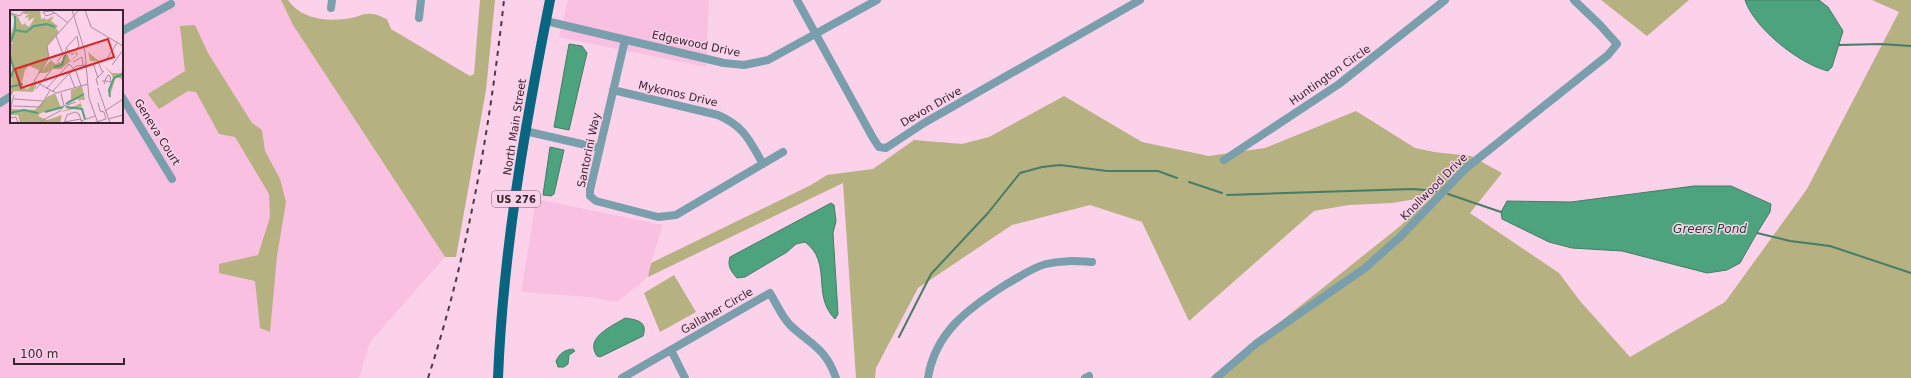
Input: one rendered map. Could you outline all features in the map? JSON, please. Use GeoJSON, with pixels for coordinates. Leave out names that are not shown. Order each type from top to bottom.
{"type":"FeatureCollection","features":[{"type":"Feature","properties":{"kind":"main road","name":"North Main Street"},"geometry":{"type":"LineString","coordinates":[[498,378],[506,276],[525,131],[536,63],[550,0]]}},
{"type":"Feature","properties":{"kind":"street"},"geometry":{"type":"LineString","coordinates":[[419,18],[420,0]]}},
{"type":"Feature","properties":{"kind":"street","name":"Devon Drive"},"geometry":{"type":"LineString","coordinates":[[797,0],[873,138],[879,146],[886,148],[924,123],[1140,0]]}},
{"type":"Feature","properties":{"kind":"street","name":"Edgewood Drive"},"geometry":{"type":"LineString","coordinates":[[546,21],[724,63],[744,66],[768,60],[816,35],[877,0]]}},
{"type":"Feature","properties":{"kind":"street","name":"Huntington Circle"},"geometry":{"type":"LineString","coordinates":[[1224,160],[1339,84],[1444,0]]}},
{"type":"Feature","properties":{"kind":"street","name":"Knollwood Drive"},"geometry":{"type":"LineString","coordinates":[[1216,378],[1223,370],[1257,343],[1365,268],[1400,237],[1465,170],[1608,55],[1617,44],[1574,0]]}},
{"type":"Feature","properties":{"kind":"street"},"geometry":{"type":"LineString","coordinates":[[123,30],[172,4]]}},
{"type":"Feature","properties":{"kind":"street","name":"Santorini Way"},"geometry":{"type":"LineString","coordinates":[[625,40],[590,190],[590,196],[596,201],[658,217],[676,215],[783,152]]}},
{"type":"Feature","properties":{"kind":"street","name":"Mykonos Drive"},"geometry":{"type":"LineString","coordinates":[[613,90],[718,115],[730,120],[739,126],[748,138],[763,164]]}},
{"type":"Feature","properties":{"kind":"street"},"geometry":{"type":"LineString","coordinates":[[0,103],[10,97]]}},
{"type":"Feature","properties":{"kind":"street","name":"Geneva Court"},"geometry":{"type":"LineString","coordinates":[[123,99],[172,179]]}},
{"type":"Feature","properties":{"kind":"street"},"geometry":{"type":"LineString","coordinates":[[525,131],[599,148]]}},
{"type":"Feature","properties":{"kind":"street"},"geometry":{"type":"LineString","coordinates":[[928,378],[933,357],[944,334],[960,317],[977,304],[1039,266],[1069,260],[1092,262]]}},
{"type":"Feature","properties":{"kind":"street","name":"Gallaher Circle"},"geometry":{"type":"LineString","coordinates":[[622,378],[770,293],[789,324],[817,346],[824,354],[836,378]]}},
{"type":"Feature","properties":{"kind":"street"},"geometry":{"type":"LineString","coordinates":[[671,350],[685,378]]}},
{"type":"Feature","properties":{"kind":"shaded area"},"geometry":{"type":"Polygon","coordinates":[[[0,0],[281,0],[293,25],[445,257],[370,342],[359,378],[0,378],[0,0]]]}},
{"type":"Feature","properties":{"kind":"shaded area"},"geometry":{"type":"Polygon","coordinates":[[[281,0],[288,0],[301,12],[316,18],[333,20],[351,18],[366,14],[380,16],[387,19],[391,29],[470,76],[474,74],[480,0],[495,0],[486,90],[456,257],[445,257],[293,25],[281,0]]]}},
{"type":"Feature","properties":{"kind":"shaded area"},"geometry":{"type":"Polygon","coordinates":[[[568,0],[709,0],[706,67],[559,37],[568,0]]]}},
{"type":"Feature","properties":{"kind":"shaded area"},"geometry":{"type":"Polygon","coordinates":[[[1601,0],[1689,0],[1647,36],[1601,0]]]}},
{"type":"Feature","properties":{"kind":"shaded area"},"geometry":{"type":"Polygon","coordinates":[[[1872,0],[1911,0],[1911,378],[1210,378],[1399,227],[1433,196],[1392,203],[1349,205],[1314,211],[1189,321],[1142,222],[1090,205],[1012,225],[918,288],[876,368],[875,378],[856,378],[843,183],[648,277],[651,263],[811,185],[827,175],[873,169],[914,140],[962,144],[989,137],[1064,96],[1142,142],[1209,156],[1265,148],[1356,111],[1415,148],[1434,152],[1471,156],[1502,173],[1470,213],[1559,273],[1580,301],[1630,357],[1725,302],[1807,189],[1899,12],[1872,0]]]}},
{"type":"Feature","properties":{"kind":"shaded area"},"geometry":{"type":"Polygon","coordinates":[[[195,25],[208,53],[252,123],[262,130],[265,151],[280,179],[286,202],[277,256],[270,332],[260,328],[255,281],[219,273],[219,264],[258,255],[270,217],[269,194],[235,137],[219,134],[196,92],[188,91],[159,109],[148,94],[185,71],[180,26],[195,25]]]}},
{"type":"Feature","properties":{"kind":"shaded area"},"geometry":{"type":"Polygon","coordinates":[[[536,199],[663,225],[651,262],[648,277],[617,302],[589,297],[521,292],[536,199]]]}},
{"type":"Feature","properties":{"kind":"shaded area"},"geometry":{"type":"Polygon","coordinates":[[[674,275],[696,312],[660,332],[644,293],[674,275]]]}},
{"type":"Feature","properties":{"kind":"water"},"geometry":{"type":"Polygon","coordinates":[[[1745,0],[1819,0],[1828,7],[1843,31],[1832,67],[1828,71],[1816,67],[1791,53],[1758,22],[1750,11],[1745,0]]]}},
{"type":"Feature","properties":{"kind":"water"},"geometry":{"type":"Polygon","coordinates":[[[569,44],[582,46],[587,53],[569,130],[554,127],[569,44]]]}},
{"type":"Feature","properties":{"kind":"water"},"geometry":{"type":"Polygon","coordinates":[[[550,147],[564,150],[554,194],[551,196],[543,195],[550,147]]]}},
{"type":"Feature","properties":{"kind":"water","name":"Greers Pond"},"geometry":{"type":"Polygon","coordinates":[[[1694,186],[1731,186],[1771,204],[1770,212],[1740,263],[1727,270],[1707,273],[1622,251],[1572,248],[1549,242],[1502,219],[1501,212],[1507,201],[1571,202],[1694,186]]]}},
{"type":"Feature","properties":{"kind":"water"},"geometry":{"type":"Polygon","coordinates":[[[831,203],[834,205],[836,221],[833,233],[838,314],[835,319],[828,310],[824,300],[818,260],[813,250],[805,242],[796,244],[787,252],[745,277],[737,278],[733,273],[729,266],[730,257],[831,203]]]}},
{"type":"Feature","properties":{"kind":"water"},"geometry":{"type":"Polygon","coordinates":[[[625,318],[643,324],[643,336],[600,357],[597,356],[594,349],[594,343],[597,338],[607,329],[625,318]]]}},
{"type":"Feature","properties":{"kind":"water"},"geometry":{"type":"Polygon","coordinates":[[[573,349],[575,351],[569,355],[568,364],[564,367],[558,367],[556,361],[559,356],[567,350],[573,349]]]}},
{"type":"Feature","properties":{"kind":"waterway"},"geometry":{"type":"LineString","coordinates":[[1839,45],[1881,44],[1911,46]]}},
{"type":"Feature","properties":{"kind":"waterway"},"geometry":{"type":"LineString","coordinates":[[899,337],[931,274],[988,213],[1020,173],[1042,167],[1060,165],[1107,171],[1158,171],[1177,178]]}},
{"type":"Feature","properties":{"kind":"waterway"},"geometry":{"type":"LineString","coordinates":[[1189,182],[1222,193]]}},
{"type":"Feature","properties":{"kind":"waterway"},"geometry":{"type":"LineString","coordinates":[[1227,195],[1413,189],[1436,191]]}},
{"type":"Feature","properties":{"kind":"waterway"},"geometry":{"type":"LineString","coordinates":[[1448,194],[1501,212]]}},
{"type":"Feature","properties":{"kind":"waterway"},"geometry":{"type":"LineString","coordinates":[[1757,233],[1790,241],[1830,246],[1911,273]]}},
{"type":"Feature","properties":{"kind":"railway"},"geometry":{"type":"LineString","coordinates":[[428,378],[455,285],[476,191],[492,96],[504,0]]}}]}
